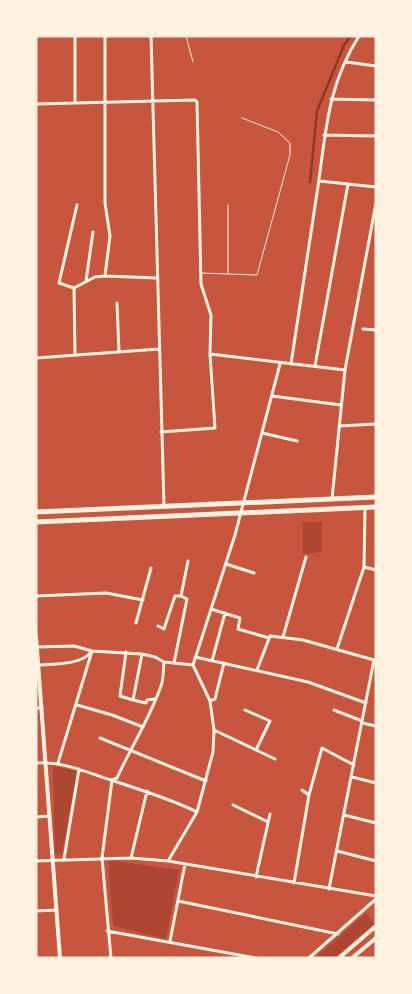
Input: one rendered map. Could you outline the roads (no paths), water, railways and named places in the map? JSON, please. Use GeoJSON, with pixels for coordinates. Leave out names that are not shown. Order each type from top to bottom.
{"type":"FeatureCollection","features":[{"type":"Feature","properties":{"kind":"main road"},"geometry":{"type":"LineString","coordinates":[[36,512],[376,497]]}},
{"type":"Feature","properties":{"kind":"main road"},"geometry":{"type":"LineString","coordinates":[[36,522],[376,508]]}},
{"type":"Feature","properties":{"kind":"street"},"geometry":{"type":"LineString","coordinates":[[75,36],[75,102]]}},
{"type":"Feature","properties":{"kind":"street"},"geometry":{"type":"LineString","coordinates":[[105,36],[105,202],[110,236],[105,276]]}},
{"type":"Feature","properties":{"kind":"street"},"geometry":{"type":"LineString","coordinates":[[151,36],[164,506]]}},
{"type":"Feature","properties":{"kind":"street"},"geometry":{"type":"LineString","coordinates":[[291,364],[319,181],[324,135],[331,99],[359,36]]}},
{"type":"Feature","properties":{"kind":"street"},"geometry":{"type":"LineString","coordinates":[[346,62],[376,66]]}},
{"type":"Feature","properties":{"kind":"street"},"geometry":{"type":"LineString","coordinates":[[331,99],[376,100]]}},
{"type":"Feature","properties":{"kind":"street"},"geometry":{"type":"LineString","coordinates":[[36,104],[152,100],[195,100],[197,102],[201,284],[211,315],[210,354],[215,428],[161,432]]}},
{"type":"Feature","properties":{"kind":"street"},"geometry":{"type":"LineString","coordinates":[[324,135],[376,136]]}},
{"type":"Feature","properties":{"kind":"street"},"geometry":{"type":"LineString","coordinates":[[319,181],[376,187]]}},
{"type":"Feature","properties":{"kind":"street"},"geometry":{"type":"LineString","coordinates":[[315,366],[348,184]]}},
{"type":"Feature","properties":{"kind":"street"},"geometry":{"type":"LineString","coordinates":[[332,500],[345,370],[376,203]]}},
{"type":"Feature","properties":{"kind":"street"},"geometry":{"type":"LineString","coordinates":[[78,205],[59,283],[74,288],[105,276],[157,278]]}},
{"type":"Feature","properties":{"kind":"street"},"geometry":{"type":"LineString","coordinates":[[86,282],[93,232]]}},
{"type":"Feature","properties":{"kind":"street"},"geometry":{"type":"LineString","coordinates":[[74,288],[75,355]]}},
{"type":"Feature","properties":{"kind":"street"},"geometry":{"type":"LineString","coordinates":[[117,303],[119,352]]}},
{"type":"Feature","properties":{"kind":"street"},"geometry":{"type":"LineString","coordinates":[[363,329],[376,330]]}},
{"type":"Feature","properties":{"kind":"street"},"geometry":{"type":"LineString","coordinates":[[36,358],[159,349]]}},
{"type":"Feature","properties":{"kind":"street"},"geometry":{"type":"LineString","coordinates":[[210,354],[280,364],[345,370]]}},
{"type":"Feature","properties":{"kind":"street"},"geometry":{"type":"LineString","coordinates":[[168,861],[197,812],[213,752],[214,730],[210,701],[193,665],[226,564],[280,364]]}},
{"type":"Feature","properties":{"kind":"street"},"geometry":{"type":"LineString","coordinates":[[272,396],[341,405]]}},
{"type":"Feature","properties":{"kind":"street"},"geometry":{"type":"LineString","coordinates":[[339,426],[376,424]]}},
{"type":"Feature","properties":{"kind":"street"},"geometry":{"type":"LineString","coordinates":[[262,434],[297,441]]}},
{"type":"Feature","properties":{"kind":"street"},"geometry":{"type":"LineString","coordinates":[[337,649],[364,567],[365,508]]}},
{"type":"Feature","properties":{"kind":"street"},"geometry":{"type":"LineString","coordinates":[[283,637],[306,557]]}},
{"type":"Feature","properties":{"kind":"street"},"geometry":{"type":"LineString","coordinates":[[181,596],[188,561]]}},
{"type":"Feature","properties":{"kind":"street"},"geometry":{"type":"LineString","coordinates":[[226,564],[254,573]]}},
{"type":"Feature","properties":{"kind":"street"},"geometry":{"type":"LineString","coordinates":[[364,567],[376,570]]}},
{"type":"Feature","properties":{"kind":"street"},"geometry":{"type":"LineString","coordinates":[[136,623],[151,568]]}},
{"type":"Feature","properties":{"kind":"street"},"geometry":{"type":"LineString","coordinates":[[36,596],[106,593],[143,600]]}},
{"type":"Feature","properties":{"kind":"street"},"geometry":{"type":"LineString","coordinates":[[158,626],[164,629],[175,596],[181,596],[186,599],[174,663]]}},
{"type":"Feature","properties":{"kind":"street"},"geometry":{"type":"LineString","coordinates":[[211,609],[240,618],[238,629],[269,638],[270,636],[283,637],[337,649],[374,660],[375,667],[362,722],[330,889]]}},
{"type":"Feature","properties":{"kind":"street"},"geometry":{"type":"LineString","coordinates":[[212,661],[225,613]]}},
{"type":"Feature","properties":{"kind":"street"},"geometry":{"type":"LineString","coordinates":[[36,636],[60,958]]}},
{"type":"Feature","properties":{"kind":"street"},"geometry":{"type":"LineString","coordinates":[[258,670],[269,638]]}},
{"type":"Feature","properties":{"kind":"street"},"geometry":{"type":"LineString","coordinates":[[37,648],[74,646],[92,651],[126,652],[155,656],[164,662],[193,665]]}},
{"type":"Feature","properties":{"kind":"street"},"geometry":{"type":"LineString","coordinates":[[38,665],[63,663],[88,657],[92,651]]}},
{"type":"Feature","properties":{"kind":"street"},"geometry":{"type":"LineString","coordinates":[[58,763],[92,651]]}},
{"type":"Feature","properties":{"kind":"street"},"geometry":{"type":"LineString","coordinates":[[126,652],[120,696],[146,703],[148,700],[155,699]]}},
{"type":"Feature","properties":{"kind":"street"},"geometry":{"type":"LineString","coordinates":[[133,700],[142,654]]}},
{"type":"Feature","properties":{"kind":"street"},"geometry":{"type":"LineString","coordinates":[[195,657],[308,682],[366,703]]}},
{"type":"Feature","properties":{"kind":"street"},"geometry":{"type":"LineString","coordinates":[[112,780],[117,778],[162,686],[164,662]]}},
{"type":"Feature","properties":{"kind":"street"},"geometry":{"type":"LineString","coordinates":[[210,701],[215,699],[224,663]]}},
{"type":"Feature","properties":{"kind":"street"},"geometry":{"type":"LineString","coordinates":[[77,705],[112,714],[143,727]]}},
{"type":"Feature","properties":{"kind":"street"},"geometry":{"type":"LineString","coordinates":[[36,708],[42,708]]}},
{"type":"Feature","properties":{"kind":"street"},"geometry":{"type":"LineString","coordinates":[[245,710],[270,721],[256,750]]}},
{"type":"Feature","properties":{"kind":"street"},"geometry":{"type":"LineString","coordinates":[[334,710],[376,726]]}},
{"type":"Feature","properties":{"kind":"street"},"geometry":{"type":"LineString","coordinates":[[214,730],[276,759]]}},
{"type":"Feature","properties":{"kind":"street"},"geometry":{"type":"LineString","coordinates":[[100,738],[206,781]]}},
{"type":"Feature","properties":{"kind":"street"},"geometry":{"type":"LineString","coordinates":[[294,883],[309,795],[322,748],[354,765]]}},
{"type":"Feature","properties":{"kind":"street"},"geometry":{"type":"LineString","coordinates":[[36,762],[58,763],[79,769],[174,800],[197,812]]}},
{"type":"Feature","properties":{"kind":"street"},"geometry":{"type":"LineString","coordinates":[[64,859],[79,769]]}},
{"type":"Feature","properties":{"kind":"street"},"geometry":{"type":"LineString","coordinates":[[352,777],[376,783]]}},
{"type":"Feature","properties":{"kind":"street"},"geometry":{"type":"LineString","coordinates":[[111,958],[107,931],[102,858],[112,780]]}},
{"type":"Feature","properties":{"kind":"street"},"geometry":{"type":"LineString","coordinates":[[302,790],[309,795]]}},
{"type":"Feature","properties":{"kind":"street"},"geometry":{"type":"LineString","coordinates":[[131,858],[147,791]]}},
{"type":"Feature","properties":{"kind":"street"},"geometry":{"type":"LineString","coordinates":[[234,805],[268,822]]}},
{"type":"Feature","properties":{"kind":"street"},"geometry":{"type":"LineString","coordinates":[[256,877],[270,814]]}},
{"type":"Feature","properties":{"kind":"street"},"geometry":{"type":"LineString","coordinates":[[36,817],[50,816]]}},
{"type":"Feature","properties":{"kind":"street"},"geometry":{"type":"LineString","coordinates":[[344,816],[376,823]]}},
{"type":"Feature","properties":{"kind":"street"},"geometry":{"type":"LineString","coordinates":[[337,851],[376,861]]}},
{"type":"Feature","properties":{"kind":"street"},"geometry":{"type":"LineString","coordinates":[[36,861],[102,858],[168,861],[376,897]]}},
{"type":"Feature","properties":{"kind":"street"},"geometry":{"type":"LineString","coordinates":[[170,941],[185,864]]}},
{"type":"Feature","properties":{"kind":"street"},"geometry":{"type":"LineString","coordinates":[[309,958],[338,934],[376,897]]}},
{"type":"Feature","properties":{"kind":"street"},"geometry":{"type":"LineString","coordinates":[[178,901],[338,934]]}},
{"type":"Feature","properties":{"kind":"street"},"geometry":{"type":"LineString","coordinates":[[36,911],[57,910]]}},
{"type":"Feature","properties":{"kind":"street"},"geometry":{"type":"LineString","coordinates":[[338,958],[376,926]]}},
{"type":"Feature","properties":{"kind":"street"},"geometry":{"type":"LineString","coordinates":[[107,931],[256,958]]}},
{"type":"Feature","properties":{"kind":"street"},"geometry":{"type":"LineString","coordinates":[[352,958],[376,938]]}},
{"type":"Feature","properties":{"kind":"lane"},"geometry":{"type":"LineString","coordinates":[[186,36],[193,62]]}},
{"type":"Feature","properties":{"kind":"lane"},"geometry":{"type":"LineString","coordinates":[[201,274],[257,275],[290,155],[290,143],[278,132],[242,118]]}},
{"type":"Feature","properties":{"kind":"lane"},"geometry":{"type":"LineString","coordinates":[[228,205],[228,274]]}},
{"type":"Feature","properties":{"kind":"waterway"},"geometry":{"type":"LineString","coordinates":[[310,182],[317,111],[344,45],[351,36]]}}]}
